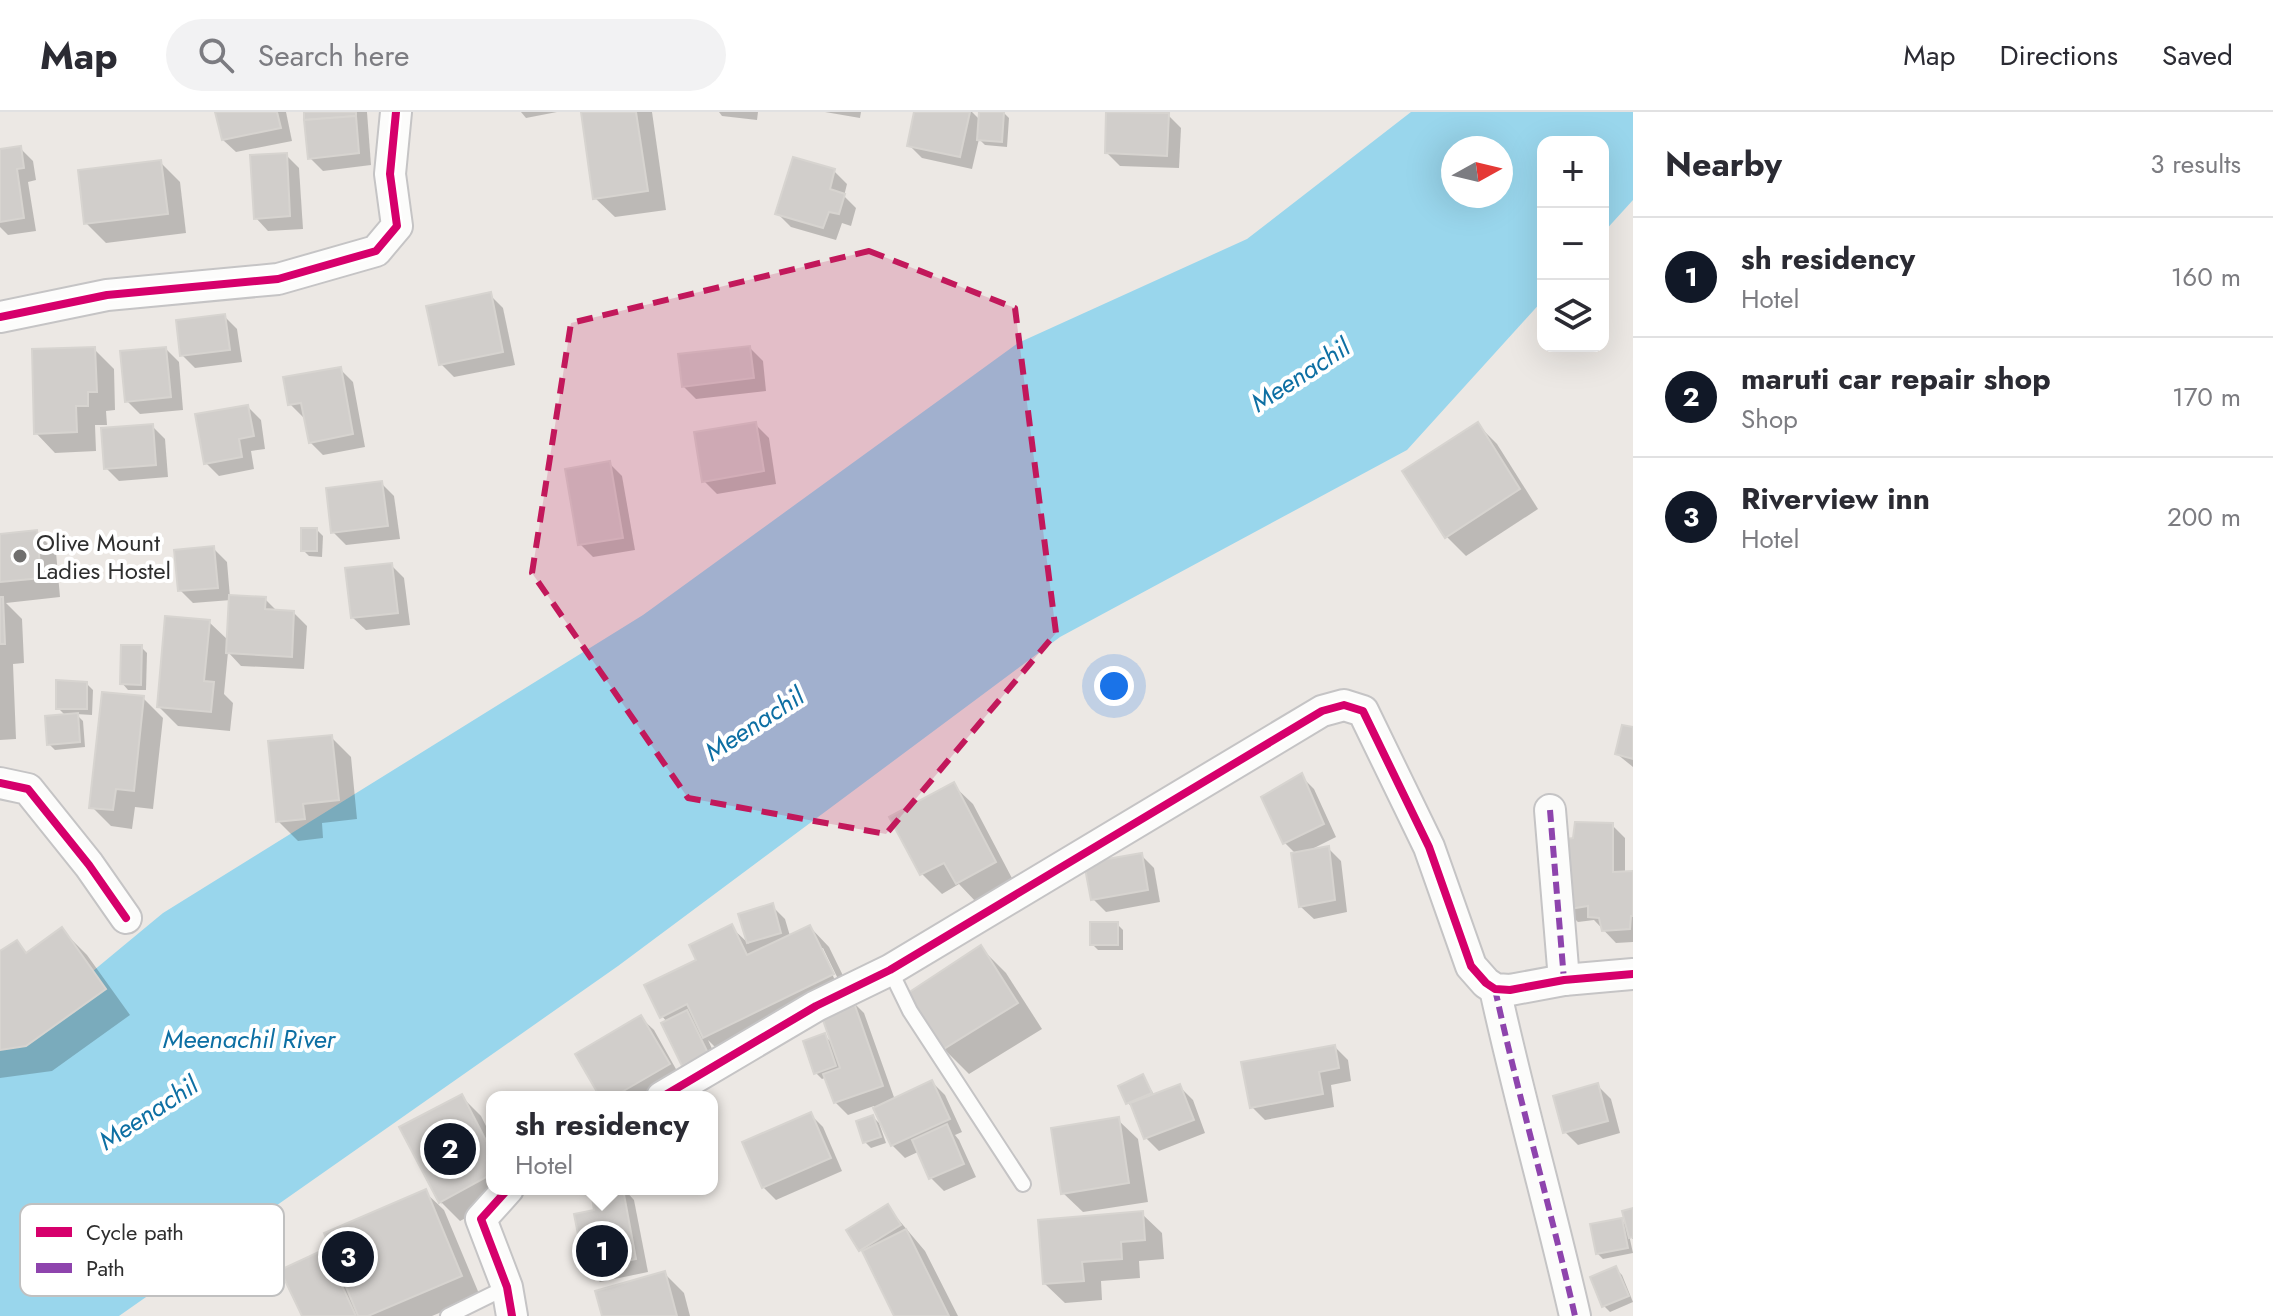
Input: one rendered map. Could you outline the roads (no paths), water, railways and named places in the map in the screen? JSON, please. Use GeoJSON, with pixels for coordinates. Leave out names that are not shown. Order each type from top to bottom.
{"type":"FeatureCollection","features":[{"type":"Feature","properties":{"kind":"street"},"geometry":{"type":"LineString","coordinates":[[0,317],[107,295],[278,279],[376,251],[397,226],[390,174],[396,112]]}},
{"type":"Feature","properties":{"kind":"street"},"geometry":{"type":"LineString","coordinates":[[672,1091],[816,1006],[890,970],[1322,711],[1344,705],[1363,711],[1429,847],[1471,966],[1486,983],[1495,989],[1510,990],[1564,980],[1633,974]]}},
{"type":"Feature","properties":{"kind":"street"},"geometry":{"type":"LineString","coordinates":[[0,783],[28,789],[89,865],[126,918]]}},
{"type":"Feature","properties":{"kind":"street"},"geometry":{"type":"LineString","coordinates":[[1550,810],[1564,980]]}},
{"type":"Feature","properties":{"kind":"street"},"geometry":{"type":"LineString","coordinates":[[1495,989],[1575,1316]]}},
{"type":"Feature","properties":{"kind":"street"},"geometry":{"type":"LineString","coordinates":[[503,1195],[481,1219],[509,1301]]}},
{"type":"Feature","properties":{"kind":"lane"},"geometry":{"type":"LineString","coordinates":[[890,970],[910,1011],[1023,1184]]}},
{"type":"Feature","properties":{"kind":"lane"},"geometry":{"type":"LineString","coordinates":[[448,1316],[509,1301]]}},
{"type":"Feature","properties":{"kind":"water","name":"Meenachil River"},"geometry":{"type":"Polygon","coordinates":[[[1411,112],[1633,112],[1633,200],[1609,226],[1609,136],[1537,136],[1537,307],[1407,450],[1060,637],[618,966],[279,1204],[20,1204],[20,1296],[148,1296],[119,1316],[0,1316],[0,1048],[163,913],[643,615],[1018,343],[1247,239],[1411,112]]]}},
{"type":"Feature","properties":{"kind":"place","name":"Olive Mount Ladies Hostel"},"geometry":{"type":"Point","coordinates":[20,556]}},
{"type":"Feature","properties":{"kind":"place","name":"maruti car repair shop"},"geometry":{"type":"Point","coordinates":[450,1149]}},
{"type":"Feature","properties":{"kind":"place","name":"sh residency"},"geometry":{"type":"Point","coordinates":[602,1251]}},
{"type":"Feature","properties":{"kind":"place","name":"Riverview inn"},"geometry":{"type":"Point","coordinates":[348,1257]}},
{"type":"Feature","properties":{"kind":"water label","name":"Meenachil"},"geometry":{"type":"Point","coordinates":[1300,375]}},
{"type":"Feature","properties":{"kind":"water label","name":"Meenachil"},"geometry":{"type":"Point","coordinates":[754,724]}},
{"type":"Feature","properties":{"kind":"water label","name":"Meenachil"},"geometry":{"type":"Point","coordinates":[148,1113]}}]}
